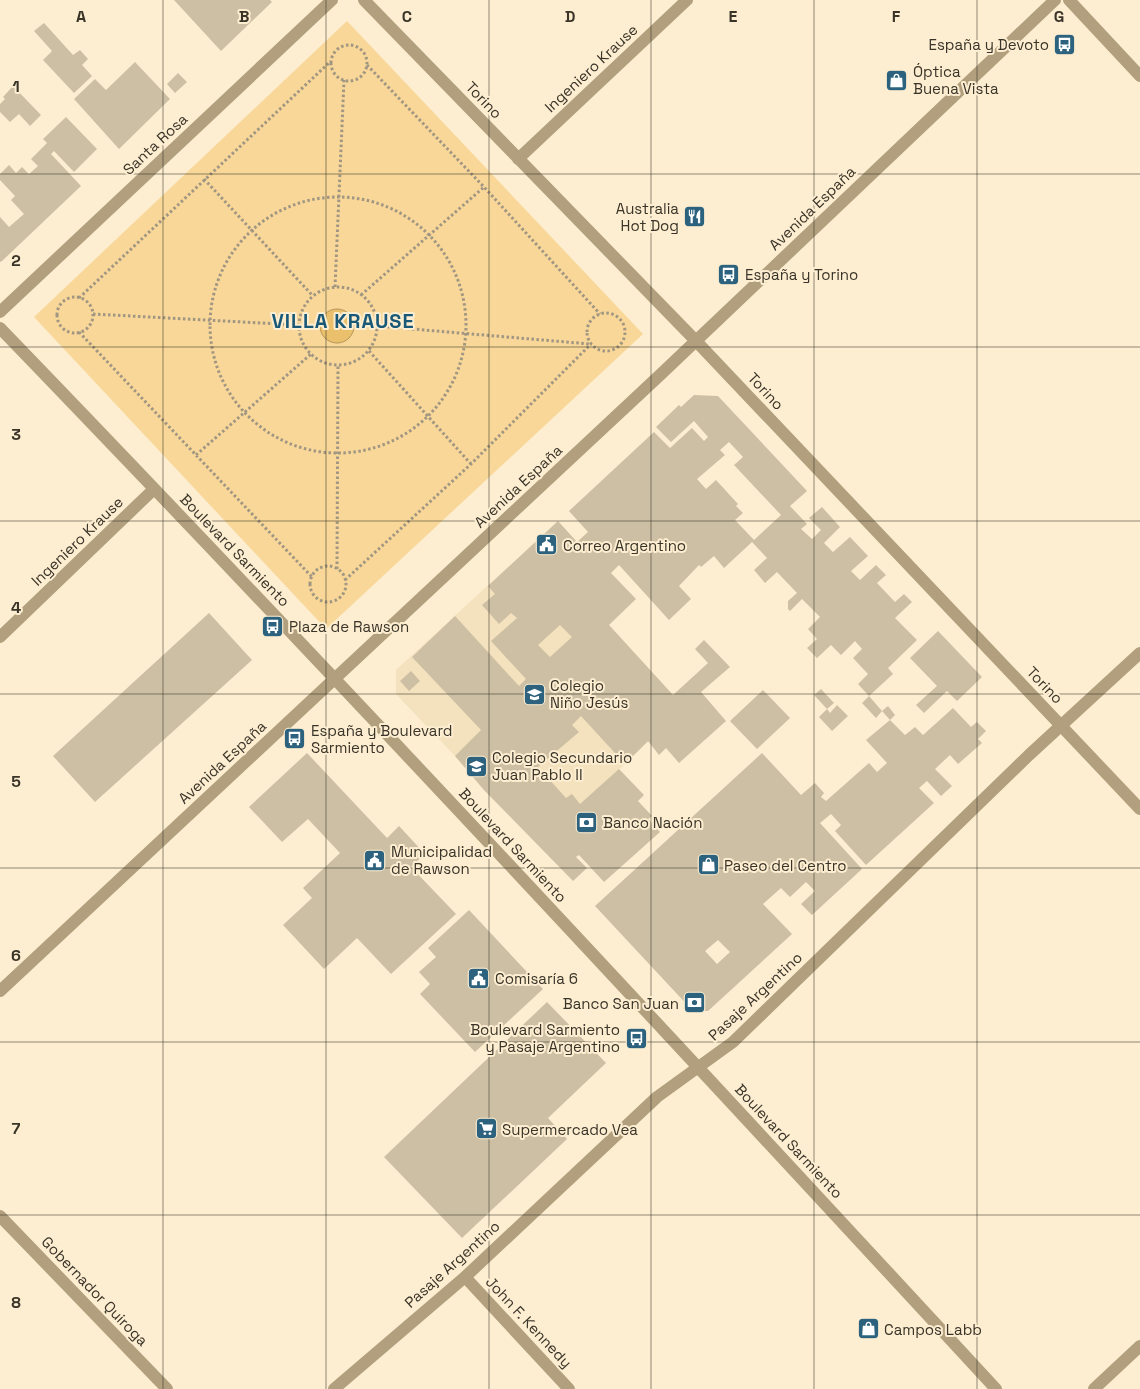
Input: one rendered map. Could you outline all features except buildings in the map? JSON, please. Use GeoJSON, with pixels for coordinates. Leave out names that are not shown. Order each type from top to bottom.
{"type":"FeatureCollection","features":[{"type":"Feature","properties":{"kind":"street","name":"Santa Rosa"},"geometry":{"type":"LineString","coordinates":[[0,312],[332,0]]}},
{"type":"Feature","properties":{"kind":"street","name":"Torino"},"geometry":{"type":"LineString","coordinates":[[364,0],[696,341],[1140,809]]}},
{"type":"Feature","properties":{"kind":"street","name":"Ingeniero Krause"},"geometry":{"type":"LineString","coordinates":[[518,160],[687,0]]}},
{"type":"Feature","properties":{"kind":"street","name":"Avenida España"},"geometry":{"type":"LineString","coordinates":[[0,992],[696,341],[1054,0]]}},
{"type":"Feature","properties":{"kind":"street"},"geometry":{"type":"LineString","coordinates":[[1069,0],[1140,76]]}},
{"type":"Feature","properties":{"kind":"street","name":"Boulevard Sarmiento"},"geometry":{"type":"LineString","coordinates":[[0,328],[334,679],[698,1067],[996,1389]]}},
{"type":"Feature","properties":{"kind":"street","name":"Ingeniero Krause"},"geometry":{"type":"LineString","coordinates":[[0,637],[154,489]]}},
{"type":"Feature","properties":{"kind":"street","name":"Pasaje Argentino"},"geometry":{"type":"LineString","coordinates":[[334,1389],[465,1277],[657,1097],[733,1042],[1029,754],[1140,653]]}},
{"type":"Feature","properties":{"kind":"street","name":"Gobernador Quiroga"},"geometry":{"type":"LineString","coordinates":[[0,1216],[167,1389]]}},
{"type":"Feature","properties":{"kind":"street","name":"John F. Kennedy"},"geometry":{"type":"LineString","coordinates":[[465,1277],[569,1389]]}},
{"type":"Feature","properties":{"kind":"street"},"geometry":{"type":"LineString","coordinates":[[1094,1389],[1140,1346]]}},
{"type":"Feature","properties":{"kind":"path"},"geometry":{"type":"LineString","coordinates":[[352,44],[365,54],[367,65],[361,76],[350,81],[344,80],[334,73],[331,61],[332,55],[336,50],[352,44]]}},
{"type":"Feature","properties":{"kind":"path"},"geometry":{"type":"LineString","coordinates":[[79,298],[331,61]]}},
{"type":"Feature","properties":{"kind":"path"},"geometry":{"type":"LineString","coordinates":[[367,65],[484,187],[600,314]]}},
{"type":"Feature","properties":{"kind":"path"},"geometry":{"type":"LineString","coordinates":[[335,287],[344,80]]}},
{"type":"Feature","properties":{"kind":"path"},"geometry":{"type":"LineString","coordinates":[[204,179],[313,296]]}},
{"type":"Feature","properties":{"kind":"path"},"geometry":{"type":"LineString","coordinates":[[361,295],[484,187]]}},
{"type":"Feature","properties":{"kind":"path"},"geometry":{"type":"LineString","coordinates":[[326,196],[339,197],[364,198],[398,211],[430,235],[451,262],[464,297],[467,334],[460,366],[445,396],[424,421],[396,440],[365,450],[332,453],[299,447],[269,433],[245,412],[224,384],[212,353],[209,320],[216,283],[232,250],[251,230],[290,205],[326,196]]}},
{"type":"Feature","properties":{"kind":"path"},"geometry":{"type":"LineString","coordinates":[[335,287],[350,289],[361,295],[370,304],[377,326],[375,340],[369,351],[360,359],[350,364],[328,364],[319,360],[304,346],[300,336],[301,314],[306,304],[313,296],[335,287]]}},
{"type":"Feature","properties":{"kind":"path"},"geometry":{"type":"LineString","coordinates":[[79,298],[89,303],[93,314],[89,326],[85,330],[74,332],[63,328],[58,312],[63,302],[67,299],[79,298]]}},
{"type":"Feature","properties":{"kind":"path"},"geometry":{"type":"LineString","coordinates":[[377,326],[591,344],[602,351],[615,349],[620,346],[625,334],[625,328],[618,317],[606,313],[600,314],[590,321],[587,333],[591,344]]}},
{"type":"Feature","properties":{"kind":"path"},"geometry":{"type":"LineString","coordinates":[[93,314],[299,325]]}},
{"type":"Feature","properties":{"kind":"path"},"geometry":{"type":"LineString","coordinates":[[80,332],[312,576]]}},
{"type":"Feature","properties":{"kind":"path"},"geometry":{"type":"LineString","coordinates":[[346,580],[472,464],[591,344]]}},
{"type":"Feature","properties":{"kind":"path"},"geometry":{"type":"LineString","coordinates":[[369,351],[472,464]]}},
{"type":"Feature","properties":{"kind":"path"},"geometry":{"type":"LineString","coordinates":[[196,455],[311,354]]}},
{"type":"Feature","properties":{"kind":"path"},"geometry":{"type":"LineString","coordinates":[[337,569],[338,365]]}},
{"type":"Feature","properties":{"kind":"path"},"geometry":{"type":"LineString","coordinates":[[326,567],[337,569],[344,575],[346,580],[342,596],[332,602],[321,600],[313,593],[311,587],[312,576],[320,569],[326,567]]}},
{"type":"Feature","properties":{"kind":"shaded area"},"geometry":{"type":"Polygon","coordinates":[[[347,21],[643,334],[326,629],[34,317],[347,21]]]}},
{"type":"Feature","properties":{"kind":"shaded area"},"geometry":{"type":"Polygon","coordinates":[[[337,309],[349,314],[354,326],[349,338],[337,343],[325,338],[320,326],[325,314],[337,309]]]}},
{"type":"Feature","properties":{"kind":"shaded area","name":"Colegio Niño Jesús"},"geometry":{"type":"Polygon","coordinates":[[[534,543],[684,707],[537,844],[484,790],[455,756],[396,694],[396,670],[534,543]]]}},
{"type":"Feature","properties":{"kind":"place","name":"España y Devoto"},"geometry":{"type":"Point","coordinates":[1065,44]}},
{"type":"Feature","properties":{"kind":"place","name":"Óptica Buena Vista"},"geometry":{"type":"Point","coordinates":[897,80]}},
{"type":"Feature","properties":{"kind":"place","name":"Australia Hot Dog"},"geometry":{"type":"Point","coordinates":[695,217]}},
{"type":"Feature","properties":{"kind":"place","name":"España y Torino"},"geometry":{"type":"Point","coordinates":[729,274]}},
{"type":"Feature","properties":{"kind":"place","name":"Correo Argentino"},"geometry":{"type":"Point","coordinates":[547,545]}},
{"type":"Feature","properties":{"kind":"place","name":"Plaza de Rawson"},"geometry":{"type":"Point","coordinates":[273,626]}},
{"type":"Feature","properties":{"kind":"place","name":"Colegio Niño Jesús"},"geometry":{"type":"Point","coordinates":[534,694]}},
{"type":"Feature","properties":{"kind":"place","name":"España y Boulevard Sarmiento"},"geometry":{"type":"Point","coordinates":[295,739]}},
{"type":"Feature","properties":{"kind":"place","name":"Colegio Secundario Juan Pablo II"},"geometry":{"type":"Point","coordinates":[476,766]}},
{"type":"Feature","properties":{"kind":"place","name":"Banco Nación"},"geometry":{"type":"Point","coordinates":[587,822]}},
{"type":"Feature","properties":{"kind":"place","name":"Municipalidad de Rawson"},"geometry":{"type":"Point","coordinates":[375,860]}},
{"type":"Feature","properties":{"kind":"place","name":"Paseo del Centro"},"geometry":{"type":"Point","coordinates":[708,865]}},
{"type":"Feature","properties":{"kind":"place","name":"Comisaría 6"},"geometry":{"type":"Point","coordinates":[479,978]}},
{"type":"Feature","properties":{"kind":"place","name":"Banco San Juan"},"geometry":{"type":"Point","coordinates":[695,1003]}},
{"type":"Feature","properties":{"kind":"place","name":"Boulevard Sarmiento y Pasaje Argentino"},"geometry":{"type":"Point","coordinates":[636,1038]}},
{"type":"Feature","properties":{"kind":"place","name":"Supermercado Vea"},"geometry":{"type":"Point","coordinates":[486,1129]}},
{"type":"Feature","properties":{"kind":"place","name":"Campos Labb"},"geometry":{"type":"Point","coordinates":[868,1329]}},
{"type":"Feature","properties":{"kind":"district","name":"VILLA KRAUSE"},"geometry":{"type":"Point","coordinates":[343,321]}}]}
